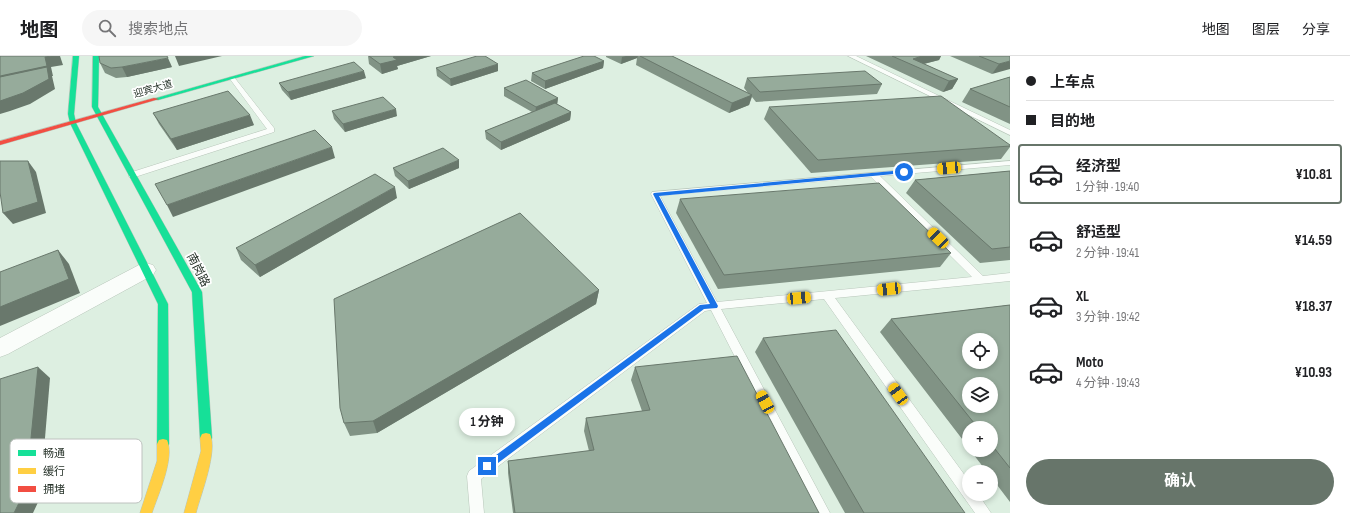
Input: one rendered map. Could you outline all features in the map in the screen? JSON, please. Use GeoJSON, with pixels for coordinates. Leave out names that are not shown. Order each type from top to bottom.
{"type":"FeatureCollection","features":[{"type":"Feature","properties":{"kind":"main road"},"geometry":{"type":"LineString","coordinates":[[76,56],[71,114],[73,123],[163,304],[163,461],[146,513]]}},
{"type":"Feature","properties":{"kind":"main road","name":"南岗路"},"geometry":{"type":"LineString","coordinates":[[96,56],[95,107],[197,292],[207,451],[190,513]]}},
{"type":"Feature","properties":{"kind":"main road","name":"迎宾大道"},"geometry":{"type":"LineString","coordinates":[[50,119],[282,56]]}},
{"type":"Feature","properties":{"kind":"main road","name":"迎宾大道"},"geometry":{"type":"LineString","coordinates":[[0,143],[311,56]]}},
{"type":"Feature","properties":{"kind":"street"},"geometry":{"type":"LineString","coordinates":[[0,348],[146,270]]}},
{"type":"Feature","properties":{"kind":"lane"},"geometry":{"type":"LineString","coordinates":[[851,56],[1010,133]]}},
{"type":"Feature","properties":{"kind":"lane"},"geometry":{"type":"LineString","coordinates":[[132,175],[271,130],[232,78]]}},
{"type":"Feature","properties":{"kind":"lane"},"geometry":{"type":"LineString","coordinates":[[823,513],[656,194],[1010,163]]}},
{"type":"Feature","properties":{"kind":"lane"},"geometry":{"type":"LineString","coordinates":[[873,174],[981,280]]}},
{"type":"Feature","properties":{"kind":"lane"},"geometry":{"type":"LineString","coordinates":[[477,513],[474,476],[703,307],[1010,277]]}},
{"type":"Feature","properties":{"kind":"lane"},"geometry":{"type":"LineString","coordinates":[[827,295],[962,482]]}},
{"type":"Feature","properties":{"kind":"lane"},"geometry":{"type":"LineString","coordinates":[[976,501],[984,513]]}},
{"type":"Feature","properties":{"kind":"building"},"geometry":{"type":"Polygon","coordinates":[[[0,56],[51,56],[45,57],[47,66],[0,76],[0,56]]]}},
{"type":"Feature","properties":{"kind":"building"},"geometry":{"type":"Polygon","coordinates":[[[99,56],[167,56],[168,58],[111,68],[100,63],[99,56]]]}},
{"type":"Feature","properties":{"kind":"building"},"geometry":{"type":"Polygon","coordinates":[[[369,56],[396,56],[393,57],[397,60],[380,64],[369,56]]]}},
{"type":"Feature","properties":{"kind":"building"},"geometry":{"type":"Polygon","coordinates":[[[477,56],[485,56],[498,64],[450,79],[436,68],[477,56]]]}},
{"type":"Feature","properties":{"kind":"building"},"geometry":{"type":"Polygon","coordinates":[[[584,56],[594,56],[604,61],[545,81],[532,73],[584,56]]]}},
{"type":"Feature","properties":{"kind":"building"},"geometry":{"type":"Polygon","coordinates":[[[640,56],[672,56],[752,95],[732,103],[640,56]]]}},
{"type":"Feature","properties":{"kind":"building"},"geometry":{"type":"Polygon","coordinates":[[[892,56],[922,56],[913,59],[958,79],[949,81],[892,56]]]}},
{"type":"Feature","properties":{"kind":"building"},"geometry":{"type":"Polygon","coordinates":[[[979,56],[1010,56],[1010,61],[999,64],[979,56]]]}},
{"type":"Feature","properties":{"kind":"building"},"geometry":{"type":"Polygon","coordinates":[[[354,62],[364,71],[288,92],[279,83],[354,62]]]}},
{"type":"Feature","properties":{"kind":"building"},"geometry":{"type":"Polygon","coordinates":[[[47,67],[49,79],[23,93],[0,101],[0,77],[47,67]]]}},
{"type":"Feature","properties":{"kind":"building"},"geometry":{"type":"Polygon","coordinates":[[[865,71],[882,84],[760,92],[747,78],[865,71]]]}},
{"type":"Feature","properties":{"kind":"building"},"geometry":{"type":"Polygon","coordinates":[[[1010,77],[1010,107],[970,89],[1010,77]]]}},
{"type":"Feature","properties":{"kind":"building"},"geometry":{"type":"Polygon","coordinates":[[[526,80],[558,98],[536,107],[504,88],[526,80]]]}},
{"type":"Feature","properties":{"kind":"building"},"geometry":{"type":"Polygon","coordinates":[[[228,91],[250,115],[171,139],[153,113],[228,91]]]}},
{"type":"Feature","properties":{"kind":"building"},"geometry":{"type":"Polygon","coordinates":[[[941,96],[1010,146],[818,160],[769,107],[941,96]]]}},
{"type":"Feature","properties":{"kind":"building"},"geometry":{"type":"Polygon","coordinates":[[[383,97],[396,109],[343,124],[332,111],[383,97]]]}},
{"type":"Feature","properties":{"kind":"building"},"geometry":{"type":"Polygon","coordinates":[[[555,103],[571,112],[501,142],[485,131],[555,103]]]}},
{"type":"Feature","properties":{"kind":"building"},"geometry":{"type":"Polygon","coordinates":[[[315,130],[332,147],[167,205],[155,184],[315,130]]]}},
{"type":"Feature","properties":{"kind":"building"},"geometry":{"type":"Polygon","coordinates":[[[443,148],[459,160],[408,181],[393,168],[443,148]]]}},
{"type":"Feature","properties":{"kind":"building"},"geometry":{"type":"Polygon","coordinates":[[[0,161],[28,161],[38,202],[3,213],[0,192],[0,161]]]}},
{"type":"Feature","properties":{"kind":"building"},"geometry":{"type":"Polygon","coordinates":[[[1010,171],[1010,247],[992,249],[915,180],[1010,171]]]}},
{"type":"Feature","properties":{"kind":"building"},"geometry":{"type":"Polygon","coordinates":[[[375,174],[395,187],[255,265],[236,248],[375,174]]]}},
{"type":"Feature","properties":{"kind":"building"},"geometry":{"type":"Polygon","coordinates":[[[879,183],[951,253],[724,275],[680,199],[879,183]]]}},
{"type":"Feature","properties":{"kind":"building"},"geometry":{"type":"Polygon","coordinates":[[[520,213],[599,290],[373,421],[344,423],[340,408],[334,299],[520,213]]]}},
{"type":"Feature","properties":{"kind":"building"},"geometry":{"type":"Polygon","coordinates":[[[58,250],[69,279],[0,307],[0,272],[58,250]]]}},
{"type":"Feature","properties":{"kind":"building"},"geometry":{"type":"Polygon","coordinates":[[[1010,305],[1010,468],[998,453],[998,421],[972,421],[966,413],[998,413],[998,377],[962,377],[962,408],[891,319],[1010,305]]]}},
{"type":"Feature","properties":{"kind":"building"},"geometry":{"type":"Polygon","coordinates":[[[836,330],[965,513],[864,513],[763,338],[836,330]]]}},
{"type":"Feature","properties":{"kind":"building"},"geometry":{"type":"Polygon","coordinates":[[[737,356],[819,513],[515,513],[508,461],[594,450],[586,418],[650,410],[635,367],[737,356]]]}},
{"type":"Feature","properties":{"kind":"building"},"geometry":{"type":"Polygon","coordinates":[[[38,367],[31,439],[10,439],[10,503],[19,503],[14,513],[0,513],[0,379],[38,367]]]}},
{"type":"Feature","properties":{"kind":"traffic: fast"},"geometry":{"type":"LineString","coordinates":[[76,56],[71,114],[73,123],[163,304],[163,444]]}},
{"type":"Feature","properties":{"kind":"traffic: fast"},"geometry":{"type":"LineString","coordinates":[[96,56],[95,107],[197,292],[206,438]]}},
{"type":"Feature","properties":{"kind":"traffic: fast"},"geometry":{"type":"LineString","coordinates":[[156,99],[311,56]]}},
{"type":"Feature","properties":{"kind":"traffic: slow"},"geometry":{"type":"LineString","coordinates":[[190,513],[207,451],[206,438]]}},
{"type":"Feature","properties":{"kind":"traffic: slow"},"geometry":{"type":"LineString","coordinates":[[146,513],[163,461],[163,444]]}},
{"type":"Feature","properties":{"kind":"traffic: jam"},"geometry":{"type":"LineString","coordinates":[[0,143],[156,99]]}},
{"type":"Feature","properties":{"kind":"route"},"geometry":{"type":"LineString","coordinates":[[487,466],[703,307],[714,306],[656,194],[904,172]]}}]}
